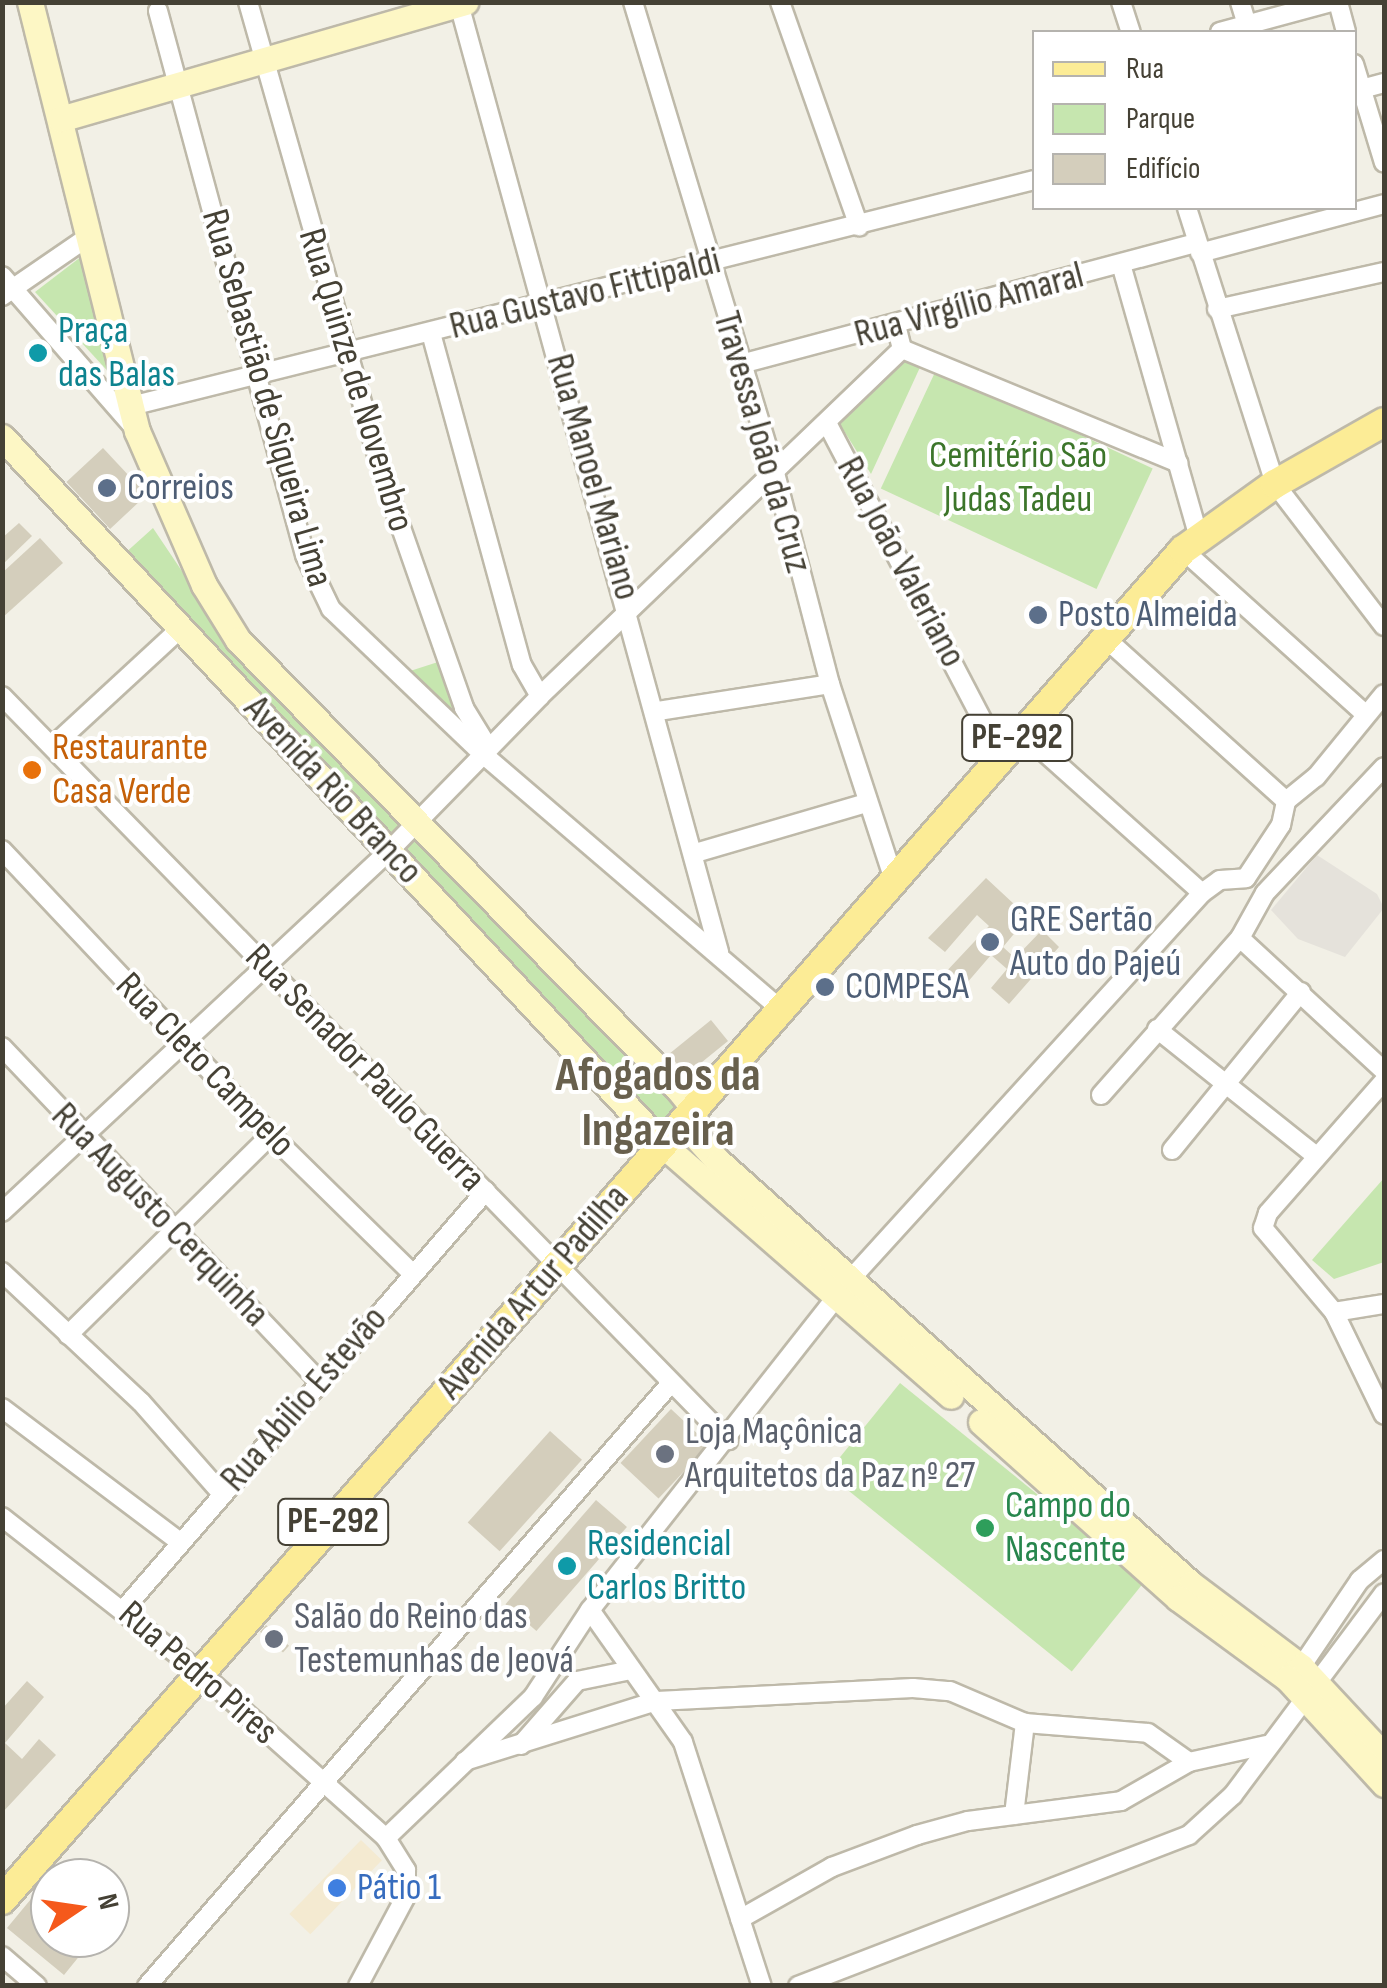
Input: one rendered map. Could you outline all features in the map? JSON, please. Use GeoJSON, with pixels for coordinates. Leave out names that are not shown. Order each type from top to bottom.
{"type":"FeatureCollection","features":[{"type":"Feature","properties":{"kind":"main road","name":"Avenida Artur Padilha"},"geometry":{"type":"LineString","coordinates":[[2,1900],[692,1107],[1190,543],[1275,484],[1384,422]]}},
{"type":"Feature","properties":{"kind":"street","name":"Avenida Rio Branco"},"geometry":{"type":"LineString","coordinates":[[30,2],[136,418],[204,585],[238,640],[692,1107]]}},
{"type":"Feature","properties":{"kind":"street","name":"Rua Quinze de Novembro"},"geometry":{"type":"LineString","coordinates":[[248,2],[346,354],[443,652],[486,751]]}},
{"type":"Feature","properties":{"kind":"street","name":"Travessa João da Cruz"},"geometry":{"type":"LineString","coordinates":[[633,2],[775,473],[830,684],[894,880]]}},
{"type":"Feature","properties":{"kind":"street"},"geometry":{"type":"LineString","coordinates":[[780,2],[859,226]]}},
{"type":"Feature","properties":{"kind":"street"},"geometry":{"type":"LineString","coordinates":[[1121,2],[1130,30]]}},
{"type":"Feature","properties":{"kind":"street"},"geometry":{"type":"LineString","coordinates":[[1240,2],[1247,25]]}},
{"type":"Feature","properties":{"kind":"street"},"geometry":{"type":"LineString","coordinates":[[1228,30],[1335,2],[1345,30]]}},
{"type":"Feature","properties":{"kind":"street"},"geometry":{"type":"LineString","coordinates":[[60,119],[462,3]]}},
{"type":"Feature","properties":{"kind":"street","name":"Rua Manoel Mariano"},"geometry":{"type":"LineString","coordinates":[[462,3],[658,711],[719,952]]}},
{"type":"Feature","properties":{"kind":"street","name":"Rua Sebastião de Siqueira Lima"},"geometry":{"type":"LineString","coordinates":[[158,12],[253,377],[304,555],[331,610],[779,1008]]}},
{"type":"Feature","properties":{"kind":"street"},"geometry":{"type":"LineString","coordinates":[[1384,83],[1358,90],[1384,163]]}},
{"type":"Feature","properties":{"kind":"street","name":"Rua Gustavo Fittipaldi"},"geometry":{"type":"LineString","coordinates":[[136,418],[253,377],[1032,181]]}},
{"type":"Feature","properties":{"kind":"street","name":"Rua Virgílio Amaral"},"geometry":{"type":"LineString","coordinates":[[741,364],[1121,264],[1384,204]]}},
{"type":"Feature","properties":{"kind":"street"},"geometry":{"type":"LineString","coordinates":[[1188,210],[1275,484],[1384,626]]}},
{"type":"Feature","properties":{"kind":"street"},"geometry":{"type":"LineString","coordinates":[[88,238],[5,287],[136,418]]}},
{"type":"Feature","properties":{"kind":"street"},"geometry":{"type":"LineString","coordinates":[[1121,264],[1178,463],[1190,543],[1366,715]]}},
{"type":"Feature","properties":{"kind":"street"},"geometry":{"type":"LineString","coordinates":[[1217,310],[1384,272]]}},
{"type":"Feature","properties":{"kind":"street"},"geometry":{"type":"LineString","coordinates":[[896,325],[902,349]]}},
{"type":"Feature","properties":{"kind":"street"},"geometry":{"type":"LineString","coordinates":[[431,333],[522,665],[540,696]]}},
{"type":"Feature","properties":{"kind":"street"},"geometry":{"type":"LineString","coordinates":[[902,349],[1178,463]]}},
{"type":"Feature","properties":{"kind":"street"},"geometry":{"type":"LineString","coordinates":[[2,1212],[389,850],[540,696],[902,349]]}},
{"type":"Feature","properties":{"kind":"street","name":"Rua João Valeriano"},"geometry":{"type":"LineString","coordinates":[[827,423],[1001,756]]}},
{"type":"Feature","properties":{"kind":"street","name":"Avenida Rio Branco"},"geometry":{"type":"LineString","coordinates":[[2,437],[662,1144],[850,1295]]}},
{"type":"Feature","properties":{"kind":"street"},"geometry":{"type":"LineString","coordinates":[[53,746],[182,627]]}},
{"type":"Feature","properties":{"kind":"street"},"geometry":{"type":"LineString","coordinates":[[1104,637],[1286,801]]}},
{"type":"Feature","properties":{"kind":"street"},"geometry":{"type":"LineString","coordinates":[[658,711],[830,684]]}},
{"type":"Feature","properties":{"kind":"street"},"geometry":{"type":"LineString","coordinates":[[1246,878],[1281,825],[1286,801],[1316,777],[1384,694]]}},
{"type":"Feature","properties":{"kind":"street","name":"Rua Senador Paulo Guerra"},"geometry":{"type":"LineString","coordinates":[[2,696],[728,1440]]}},
{"type":"Feature","properties":{"kind":"street"},"geometry":{"type":"LineString","coordinates":[[1022,732],[1202,893]]}},
{"type":"Feature","properties":{"kind":"street"},"geometry":{"type":"LineString","coordinates":[[1100,1095],[1240,938],[1266,893],[1384,767]]}},
{"type":"Feature","properties":{"kind":"street"},"geometry":{"type":"LineString","coordinates":[[695,853],[866,803]]}},
{"type":"Feature","properties":{"kind":"street","name":"Rua Cleto Campelo"},"geometry":{"type":"LineString","coordinates":[[2,850],[270,1135],[413,1274]]}},
{"type":"Feature","properties":{"kind":"street"},"geometry":{"type":"LineString","coordinates":[[358,1986],[404,1902],[406,1870],[386,1838],[533,1697],[590,1610],[728,1440],[1202,893],[1220,880],[1246,878],[1266,893]]}},
{"type":"Feature","properties":{"kind":"street"},"geometry":{"type":"LineString","coordinates":[[1240,938],[1384,1071]]}},
{"type":"Feature","properties":{"kind":"street"},"geometry":{"type":"LineString","coordinates":[[1172,1150],[1301,992]]}},
{"type":"Feature","properties":{"kind":"street"},"geometry":{"type":"LineString","coordinates":[[1157,1029],[1316,1156]]}},
{"type":"Feature","properties":{"kind":"street","name":"Rua Augusto Cerquinha"},"geometry":{"type":"LineString","coordinates":[[2,1047],[83,1138],[320,1380]]}},
{"type":"Feature","properties":{"kind":"street"},"geometry":{"type":"LineString","coordinates":[[1384,1081],[1268,1213],[1264,1228],[1334,1312],[1384,1415]]}},
{"type":"Feature","properties":{"kind":"street"},"geometry":{"type":"LineString","coordinates":[[692,1107],[706,1150],[850,1295],[1178,1598],[1306,1680],[1384,1756]]}},
{"type":"Feature","properties":{"kind":"street"},"geometry":{"type":"LineString","coordinates":[[68,1335],[270,1135]]}},
{"type":"Feature","properties":{"kind":"street","name":"Rua Abilio Estevão"},"geometry":{"type":"LineString","coordinates":[[124,1609],[486,1192]]}},
{"type":"Feature","properties":{"kind":"street"},"geometry":{"type":"LineString","coordinates":[[2,1272],[141,1402],[222,1494]]}},
{"type":"Feature","properties":{"kind":"street"},"geometry":{"type":"LineString","coordinates":[[1334,1312],[1384,1304]]}},
{"type":"Feature","properties":{"kind":"street"},"geometry":{"type":"LineString","coordinates":[[147,1986],[671,1383]]}},
{"type":"Feature","properties":{"kind":"street"},"geometry":{"type":"LineString","coordinates":[[2,1408],[181,1543]]}},
{"type":"Feature","properties":{"kind":"street","name":"Rua Pedro Pires"},"geometry":{"type":"LineString","coordinates":[[4,1520],[124,1609],[386,1838]]}},
{"type":"Feature","properties":{"kind":"street"},"geometry":{"type":"LineString","coordinates":[[798,1986],[1165,1849],[1212,1818],[1266,1745],[1360,1580],[1384,1560]]}},
{"type":"Feature","properties":{"kind":"street"},"geometry":{"type":"LineString","coordinates":[[1306,1680],[1384,1593]]}},
{"type":"Feature","properties":{"kind":"street"},"geometry":{"type":"LineString","coordinates":[[590,1610],[684,1742],[762,1986]]}},
{"type":"Feature","properties":{"kind":"street"},"geometry":{"type":"LineString","coordinates":[[521,1746],[577,1681],[630,1670]]}},
{"type":"Feature","properties":{"kind":"street"},"geometry":{"type":"LineString","coordinates":[[1306,1680],[1384,1784]]}},
{"type":"Feature","properties":{"kind":"street"},"geometry":{"type":"LineString","coordinates":[[465,1761],[657,1701],[934,1688],[1025,1724],[1148,1732],[1189,1762]]}},
{"type":"Feature","properties":{"kind":"street"},"geometry":{"type":"LineString","coordinates":[[1014,1815],[1025,1724]]}},
{"type":"Feature","properties":{"kind":"street"},"geometry":{"type":"LineString","coordinates":[[740,1918],[832,1867],[917,1835],[1014,1815],[1121,1800],[1189,1762],[1266,1745]]}},
{"type":"Feature","properties":{"kind":"street"},"geometry":{"type":"LineString","coordinates":[[2,1956],[37,1986]]}},
{"type":"Feature","properties":{"kind":"shaded area"},"geometry":{"type":"Polygon","coordinates":[[[1317,855],[1377,894],[1384,908],[1345,957],[1298,939],[1271,910],[1317,855]]]}},
{"type":"Feature","properties":{"kind":"shaded area","name":"Pátio 1"},"geometry":{"type":"Polygon","coordinates":[[[361,1840],[382,1860],[310,1934],[289,1914],[361,1840]]]}},
{"type":"Feature","properties":{"kind":"green space"},"geometry":{"type":"Polygon","coordinates":[[[82,256],[114,378],[35,292],[82,256]]]}},
{"type":"Feature","properties":{"kind":"green space"},"geometry":{"type":"Polygon","coordinates":[[[904,356],[922,363],[871,474],[839,423],[904,356]]]}},
{"type":"Feature","properties":{"kind":"green space","name":"Cemitério São Judas Tadeu"},"geometry":{"type":"Polygon","coordinates":[[[937,368],[1153,469],[1096,589],[881,489],[937,368]]]}},
{"type":"Feature","properties":{"kind":"green space"},"geometry":{"type":"Polygon","coordinates":[[[153,528],[241,659],[679,1104],[660,1127],[123,555],[153,528]]]}},
{"type":"Feature","properties":{"kind":"green space"},"geometry":{"type":"Polygon","coordinates":[[[438,662],[459,721],[407,672],[438,662]]]}},
{"type":"Feature","properties":{"kind":"green space"},"geometry":{"type":"Polygon","coordinates":[[[1384,1178],[1384,1262],[1334,1279],[1312,1260],[1384,1178]]]}},
{"type":"Feature","properties":{"kind":"green space","name":"Campo do Nascente"},"geometry":{"type":"Polygon","coordinates":[[[900,1383],[1145,1581],[1072,1671],[827,1473],[900,1383]]]}},
{"type":"Feature","properties":{"kind":"building","name":"Correios"},"geometry":{"type":"Polygon","coordinates":[[[103,448],[147,495],[110,529],[66,482],[103,448]]]}},
{"type":"Feature","properties":{"kind":"building"},"geometry":{"type":"Polygon","coordinates":[[[19,523],[32,536],[2,565],[2,538],[19,523]]]}},
{"type":"Feature","properties":{"kind":"building"},"geometry":{"type":"Polygon","coordinates":[[[40,538],[63,563],[2,618],[2,573],[40,538]]]}},
{"type":"Feature","properties":{"kind":"building","name":"GRE Sertão Auto do Pajeú"},"geometry":{"type":"Polygon","coordinates":[[[986,878],[1028,917],[1003,947],[1015,958],[1042,930],[1059,947],[1009,1004],[991,988],[1007,969],[991,955],[960,991],[943,975],[989,926],[977,915],[945,952],[928,938],[986,878]]]}},
{"type":"Feature","properties":{"kind":"building"},"geometry":{"type":"Polygon","coordinates":[[[711,1020],[728,1041],[686,1075],[669,1054],[711,1020]]]}},
{"type":"Feature","properties":{"kind":"building","name":"Loja Maçônica Arquitetos da Paz nº 27"},"geometry":{"type":"Polygon","coordinates":[[[671,1409],[709,1444],[659,1499],[621,1463],[671,1409]]]}},
{"type":"Feature","properties":{"kind":"building","name":"Residencial Carlos Britto"},"geometry":{"type":"Polygon","coordinates":[[[550,1431],[582,1460],[500,1551],[468,1522],[550,1431]]]}},
{"type":"Feature","properties":{"kind":"building","name":"Residencial Carlos Britto"},"geometry":{"type":"Polygon","coordinates":[[[596,1500],[627,1527],[536,1631],[505,1604],[596,1500]]]}},
{"type":"Feature","properties":{"kind":"building","name":"Salão do Reino das Testemunhas de Jeová"},"geometry":{"type":"Polygon","coordinates":[[[266,1625],[289,1646],[283,1652],[260,1632],[266,1625]]]}},
{"type":"Feature","properties":{"kind":"building"},"geometry":{"type":"Polygon","coordinates":[[[27,1681],[44,1697],[5,1743],[22,1759],[39,1739],[56,1755],[2,1813],[2,1709],[27,1681]]]}},
{"type":"Feature","properties":{"kind":"building"},"geometry":{"type":"Polygon","coordinates":[[[30,1900],[30,1947],[7,1928],[30,1900]]]}},
{"type":"Feature","properties":{"kind":"building"},"geometry":{"type":"Polygon","coordinates":[[[43,1958],[78,1958],[64,1975],[43,1958]]]}},
{"type":"Feature","properties":{"kind":"place","name":"Praça das Balas"},"geometry":{"type":"Point","coordinates":[38,353]}},
{"type":"Feature","properties":{"kind":"place","name":"Correios"},"geometry":{"type":"Point","coordinates":[107,488]}},
{"type":"Feature","properties":{"kind":"place","name":"Posto Almeida"},"geometry":{"type":"Point","coordinates":[1038,615]}},
{"type":"Feature","properties":{"kind":"place","name":"Restaurante Casa Verde"},"geometry":{"type":"Point","coordinates":[32,770]}},
{"type":"Feature","properties":{"kind":"place","name":"GRE Sertão Auto do Pajeú"},"geometry":{"type":"Point","coordinates":[990,942]}},
{"type":"Feature","properties":{"kind":"place","name":"COMPESA"},"geometry":{"type":"Point","coordinates":[825,987]}},
{"type":"Feature","properties":{"kind":"place","name":"Loja Maçônica Arquitetos da Paz nº 27"},"geometry":{"type":"Point","coordinates":[665,1454]}},
{"type":"Feature","properties":{"kind":"place","name":"Campo do Nascente"},"geometry":{"type":"Point","coordinates":[985,1528]}},
{"type":"Feature","properties":{"kind":"place","name":"Residencial Carlos Britto"},"geometry":{"type":"Point","coordinates":[567,1566]}},
{"type":"Feature","properties":{"kind":"place","name":"Salão do Reino das Testemunhas de Jeová"},"geometry":{"type":"Point","coordinates":[274,1639]}},
{"type":"Feature","properties":{"kind":"place","name":"Pátio 1"},"geometry":{"type":"Point","coordinates":[337,1888]}},
{"type":"Feature","properties":{"kind":"district","name":"Afogados da Ingazeira"},"geometry":{"type":"Point","coordinates":[658,1102]}}]}
